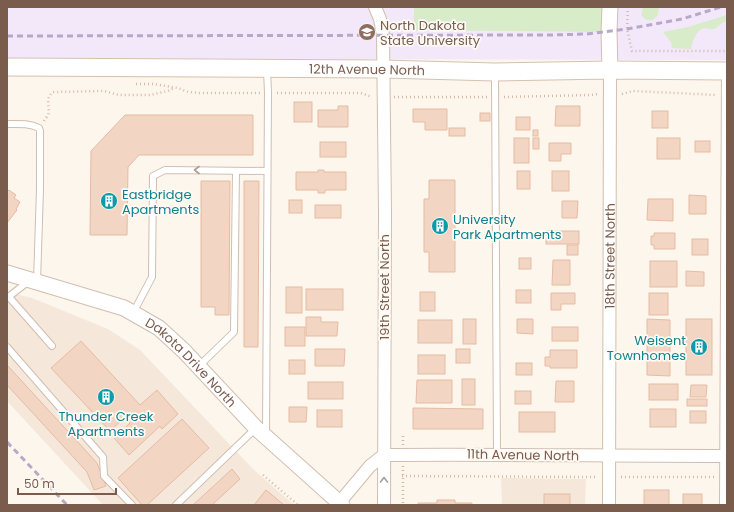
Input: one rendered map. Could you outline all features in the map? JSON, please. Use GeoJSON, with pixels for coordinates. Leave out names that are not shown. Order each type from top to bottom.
{"type":"FeatureCollection","features":[{"type":"Feature","properties":{"kind":"main road","name":"12th Avenue North"},"geometry":{"type":"LineString","coordinates":[[7,67],[383,69],[495,72],[610,70],[726,71]]}},
{"type":"Feature","properties":{"kind":"street","name":"19th Street North"},"geometry":{"type":"LineString","coordinates":[[375,7],[380,19],[382,30],[383,69],[385,213],[384,505]]}},
{"type":"Feature","properties":{"kind":"street","name":"18th Street North"},"geometry":{"type":"LineString","coordinates":[[609,505],[610,7]]}},
{"type":"Feature","properties":{"kind":"street","name":"Dakota Drive North"},"geometry":{"type":"LineString","coordinates":[[7,273],[124,308],[159,328],[199,366],[261,432],[341,504]]}},
{"type":"Feature","properties":{"kind":"street","name":"11th Avenue North"},"geometry":{"type":"LineString","coordinates":[[384,455],[496,454],[725,456]]}},
{"type":"Feature","properties":{"kind":"street"},"geometry":{"type":"LineString","coordinates":[[341,504],[370,466],[384,455]]}},
{"type":"Feature","properties":{"kind":"lane"},"geometry":{"type":"LineString","coordinates":[[176,505],[261,432],[267,171],[267,68]]}},
{"type":"Feature","properties":{"kind":"lane"},"geometry":{"type":"LineString","coordinates":[[723,505],[725,456],[726,71]]}},
{"type":"Feature","properties":{"kind":"lane"},"geometry":{"type":"LineString","coordinates":[[495,72],[496,454]]}},
{"type":"Feature","properties":{"kind":"lane"},"geometry":{"type":"LineString","coordinates":[[7,124],[27,124],[39,128],[40,189],[34,281],[8,297],[52,346]]}},
{"type":"Feature","properties":{"kind":"lane"},"geometry":{"type":"LineString","coordinates":[[133,313],[152,277],[154,176],[165,170],[267,171]]}},
{"type":"Feature","properties":{"kind":"lane"},"geometry":{"type":"LineString","coordinates":[[199,366],[234,332],[236,171]]}},
{"type":"Feature","properties":{"kind":"lane"},"geometry":{"type":"LineString","coordinates":[[7,347],[103,457],[104,476],[132,505]]}},
{"type":"Feature","properties":{"kind":"path"},"geometry":{"type":"LineString","coordinates":[[628,7],[628,29],[632,51],[727,51]]}},
{"type":"Feature","properties":{"kind":"path"},"geometry":{"type":"LineString","coordinates":[[132,84],[154,84],[188,92],[200,93],[360,93],[374,97],[495,97],[623,94],[632,91],[725,95]]}},
{"type":"Feature","properties":{"kind":"path"},"geometry":{"type":"LineString","coordinates":[[39,128],[48,114],[49,97],[53,92],[104,92],[119,95],[150,95],[168,92],[174,88]]}},
{"type":"Feature","properties":{"kind":"path"},"geometry":{"type":"LineString","coordinates":[[403,434],[403,505]]}},
{"type":"Feature","properties":{"kind":"path"},"geometry":{"type":"LineString","coordinates":[[263,475],[298,505]]}},
{"type":"Feature","properties":{"kind":"path"},"geometry":{"type":"LineString","coordinates":[[402,476],[723,477]]}},
{"type":"Feature","properties":{"kind":"shaded area","name":"North Dakota State University"},"geometry":{"type":"Polygon","coordinates":[[[7,7],[727,7],[727,60],[7,58],[7,7]]]}},
{"type":"Feature","properties":{"kind":"shaded area"},"geometry":{"type":"Polygon","coordinates":[[[7,292],[32,298],[108,329],[140,350],[253,469],[294,505],[103,505],[7,401],[7,292]]]}},
{"type":"Feature","properties":{"kind":"shaded area"},"geometry":{"type":"Polygon","coordinates":[[[501,478],[586,479],[585,505],[502,505],[501,478]]]}},
{"type":"Feature","properties":{"kind":"green space"},"geometry":{"type":"Polygon","coordinates":[[[414,7],[610,7],[609,32],[414,30],[414,7]]]}},
{"type":"Feature","properties":{"kind":"green space"},"geometry":{"type":"Polygon","coordinates":[[[643,7],[659,7],[658,15],[653,20],[643,18],[641,15],[643,7]]]}},
{"type":"Feature","properties":{"kind":"green space"},"geometry":{"type":"Polygon","coordinates":[[[727,15],[727,21],[716,28],[706,28],[700,30],[694,39],[691,49],[672,48],[671,42],[663,32],[688,27],[727,15]]]}},
{"type":"Feature","properties":{"kind":"building"},"geometry":{"type":"Polygon","coordinates":[[[294,102],[312,102],[312,122],[294,122],[294,102]]]}},
{"type":"Feature","properties":{"kind":"building"},"geometry":{"type":"Polygon","coordinates":[[[338,106],[348,106],[348,127],[318,127],[318,110],[338,110],[338,106]]]}},
{"type":"Feature","properties":{"kind":"building"},"geometry":{"type":"Polygon","coordinates":[[[556,106],[580,106],[580,126],[555,126],[556,106]]]}},
{"type":"Feature","properties":{"kind":"building"},"geometry":{"type":"Polygon","coordinates":[[[413,109],[447,109],[447,130],[425,130],[425,122],[413,122],[413,109]]]}},
{"type":"Feature","properties":{"kind":"building"},"geometry":{"type":"Polygon","coordinates":[[[652,111],[668,111],[668,128],[652,128],[652,111]]]}},
{"type":"Feature","properties":{"kind":"building"},"geometry":{"type":"Polygon","coordinates":[[[480,113],[490,113],[490,121],[480,121],[480,113]]]}},
{"type":"Feature","properties":{"kind":"building","name":"Eastbridge Apartments"},"geometry":{"type":"Polygon","coordinates":[[[125,115],[253,115],[253,155],[139,155],[128,167],[127,235],[90,235],[91,151],[125,115]]]}},
{"type":"Feature","properties":{"kind":"building"},"geometry":{"type":"Polygon","coordinates":[[[516,117],[530,117],[530,130],[516,130],[516,117]]]}},
{"type":"Feature","properties":{"kind":"building"},"geometry":{"type":"Polygon","coordinates":[[[449,128],[465,128],[465,136],[449,136],[449,128]]]}},
{"type":"Feature","properties":{"kind":"building"},"geometry":{"type":"Polygon","coordinates":[[[533,130],[538,130],[538,136],[533,136],[533,130]]]}},
{"type":"Feature","properties":{"kind":"building"},"geometry":{"type":"Polygon","coordinates":[[[514,138],[529,138],[529,163],[514,163],[514,138]]]}},
{"type":"Feature","properties":{"kind":"building"},"geometry":{"type":"Polygon","coordinates":[[[533,138],[539,138],[539,149],[533,149],[533,138]]]}},
{"type":"Feature","properties":{"kind":"building"},"geometry":{"type":"Polygon","coordinates":[[[657,138],[680,138],[680,159],[657,159],[657,138]]]}},
{"type":"Feature","properties":{"kind":"building"},"geometry":{"type":"Polygon","coordinates":[[[695,141],[710,141],[710,152],[695,152],[695,141]]]}},
{"type":"Feature","properties":{"kind":"building"},"geometry":{"type":"Polygon","coordinates":[[[320,142],[346,142],[346,157],[320,157],[320,142]]]}},
{"type":"Feature","properties":{"kind":"building"},"geometry":{"type":"Polygon","coordinates":[[[549,143],[571,143],[571,154],[561,154],[561,161],[549,161],[549,143]]]}},
{"type":"Feature","properties":{"kind":"building"},"geometry":{"type":"Polygon","coordinates":[[[318,170],[324,170],[324,172],[346,172],[346,190],[325,190],[325,193],[318,193],[318,190],[296,190],[296,172],[318,172],[318,170]]]}},
{"type":"Feature","properties":{"kind":"building"},"geometry":{"type":"Polygon","coordinates":[[[517,171],[530,171],[530,189],[517,189],[517,171]]]}},
{"type":"Feature","properties":{"kind":"building"},"geometry":{"type":"Polygon","coordinates":[[[552,171],[569,171],[569,191],[552,191],[552,171]]]}},
{"type":"Feature","properties":{"kind":"building","name":"University Park Apartments"},"geometry":{"type":"Polygon","coordinates":[[[429,180],[455,180],[455,272],[429,272],[429,252],[424,252],[424,199],[429,199],[429,180]]]}},
{"type":"Feature","properties":{"kind":"building"},"geometry":{"type":"Polygon","coordinates":[[[201,181],[230,181],[229,315],[215,315],[215,307],[201,307],[201,181]]]}},
{"type":"Feature","properties":{"kind":"building"},"geometry":{"type":"Polygon","coordinates":[[[244,181],[259,181],[258,347],[244,347],[244,181]]]}},
{"type":"Feature","properties":{"kind":"building"},"geometry":{"type":"Polygon","coordinates":[[[9,190],[16,195],[14,198],[20,202],[16,209],[17,210],[7,223],[7,192],[9,190]]]}},
{"type":"Feature","properties":{"kind":"building"},"geometry":{"type":"Polygon","coordinates":[[[689,195],[706,196],[706,214],[689,214],[689,195]]]}},
{"type":"Feature","properties":{"kind":"building"},"geometry":{"type":"Polygon","coordinates":[[[648,199],[673,199],[673,221],[647,220],[648,199]]]}},
{"type":"Feature","properties":{"kind":"building"},"geometry":{"type":"Polygon","coordinates":[[[289,200],[302,200],[302,213],[289,213],[289,200]]]}},
{"type":"Feature","properties":{"kind":"building"},"geometry":{"type":"Polygon","coordinates":[[[562,201],[578,201],[577,218],[562,218],[562,201]]]}},
{"type":"Feature","properties":{"kind":"building"},"geometry":{"type":"Polygon","coordinates":[[[315,205],[341,205],[341,218],[315,218],[315,205]]]}},
{"type":"Feature","properties":{"kind":"building"},"geometry":{"type":"Polygon","coordinates":[[[546,231],[579,231],[579,244],[546,244],[546,231]]]}},
{"type":"Feature","properties":{"kind":"building"},"geometry":{"type":"Polygon","coordinates":[[[654,233],[675,233],[675,249],[654,249],[654,245],[651,245],[651,236],[654,236],[654,233]]]}},
{"type":"Feature","properties":{"kind":"building"},"geometry":{"type":"Polygon","coordinates":[[[692,239],[708,239],[708,255],[692,255],[692,239]]]}},
{"type":"Feature","properties":{"kind":"building"},"geometry":{"type":"Polygon","coordinates":[[[567,245],[578,245],[578,255],[567,255],[567,245]]]}},
{"type":"Feature","properties":{"kind":"building"},"geometry":{"type":"Polygon","coordinates":[[[519,258],[531,258],[531,269],[519,269],[519,258]]]}},
{"type":"Feature","properties":{"kind":"building"},"geometry":{"type":"Polygon","coordinates":[[[553,260],[570,260],[570,285],[552,285],[553,260]]]}},
{"type":"Feature","properties":{"kind":"building"},"geometry":{"type":"Polygon","coordinates":[[[650,261],[677,261],[677,287],[650,287],[650,261]]]}},
{"type":"Feature","properties":{"kind":"building"},"geometry":{"type":"Polygon","coordinates":[[[686,271],[704,272],[704,286],[686,286],[686,271]]]}},
{"type":"Feature","properties":{"kind":"building"},"geometry":{"type":"Polygon","coordinates":[[[286,287],[302,287],[302,313],[286,313],[286,287]]]}},
{"type":"Feature","properties":{"kind":"building"},"geometry":{"type":"Polygon","coordinates":[[[306,289],[343,289],[343,310],[306,310],[306,289]]]}},
{"type":"Feature","properties":{"kind":"building"},"geometry":{"type":"Polygon","coordinates":[[[516,290],[531,290],[531,303],[516,303],[516,290]]]}},
{"type":"Feature","properties":{"kind":"building"},"geometry":{"type":"Polygon","coordinates":[[[420,292],[435,292],[435,311],[420,311],[420,292]]]}},
{"type":"Feature","properties":{"kind":"building"},"geometry":{"type":"Polygon","coordinates":[[[551,293],[575,293],[575,304],[561,304],[561,310],[551,310],[551,293]]]}},
{"type":"Feature","properties":{"kind":"building"},"geometry":{"type":"Polygon","coordinates":[[[649,293],[668,293],[668,315],[649,315],[649,293]]]}},
{"type":"Feature","properties":{"kind":"building"},"geometry":{"type":"Polygon","coordinates":[[[306,317],[321,317],[321,322],[338,322],[337,336],[306,336],[306,317]]]}},
{"type":"Feature","properties":{"kind":"building"},"geometry":{"type":"Polygon","coordinates":[[[463,319],[476,319],[476,344],[463,344],[463,319]]]}},
{"type":"Feature","properties":{"kind":"building"},"geometry":{"type":"Polygon","coordinates":[[[517,319],[533,319],[533,334],[517,333],[517,319]]]}},
{"type":"Feature","properties":{"kind":"building","name":"Weisent Townhomes"},"geometry":{"type":"Polygon","coordinates":[[[647,319],[670,320],[670,376],[647,375],[647,319]]]}},
{"type":"Feature","properties":{"kind":"building","name":"Weisent Townhomes"},"geometry":{"type":"Polygon","coordinates":[[[686,319],[712,319],[712,375],[686,375],[686,319]]]}},
{"type":"Feature","properties":{"kind":"building"},"geometry":{"type":"Polygon","coordinates":[[[418,320],[452,320],[452,343],[418,343],[418,320]]]}},
{"type":"Feature","properties":{"kind":"building"},"geometry":{"type":"Polygon","coordinates":[[[285,327],[305,327],[305,346],[285,346],[285,327]]]}},
{"type":"Feature","properties":{"kind":"building"},"geometry":{"type":"Polygon","coordinates":[[[552,327],[578,327],[578,341],[552,341],[552,327]]]}},
{"type":"Feature","properties":{"kind":"building","name":"Thunder Creek Apartments"},"geometry":{"type":"Polygon","coordinates":[[[81,341],[140,405],[157,390],[178,414],[162,429],[160,426],[129,455],[114,438],[130,423],[125,417],[110,431],[51,368],[81,341]]]}},
{"type":"Feature","properties":{"kind":"building"},"geometry":{"type":"Polygon","coordinates":[[[315,349],[345,349],[344,366],[315,366],[315,349]]]}},
{"type":"Feature","properties":{"kind":"building"},"geometry":{"type":"Polygon","coordinates":[[[456,349],[470,349],[470,363],[456,363],[456,349]]]}},
{"type":"Feature","properties":{"kind":"building"},"geometry":{"type":"Polygon","coordinates":[[[550,350],[577,350],[577,368],[550,368],[550,366],[545,366],[545,357],[550,357],[550,350]]]}},
{"type":"Feature","properties":{"kind":"building"},"geometry":{"type":"Polygon","coordinates":[[[418,355],[445,355],[445,374],[418,374],[418,355]]]}},
{"type":"Feature","properties":{"kind":"building"},"geometry":{"type":"Polygon","coordinates":[[[289,360],[305,360],[305,374],[289,374],[289,360]]]}},
{"type":"Feature","properties":{"kind":"building"},"geometry":{"type":"Polygon","coordinates":[[[516,363],[532,363],[532,375],[516,375],[516,363]]]}},
{"type":"Feature","properties":{"kind":"building"},"geometry":{"type":"Polygon","coordinates":[[[7,365],[97,463],[106,486],[94,490],[87,472],[7,385],[7,365]]]}},
{"type":"Feature","properties":{"kind":"building"},"geometry":{"type":"Polygon","coordinates":[[[462,379],[475,379],[475,405],[462,405],[462,379]]]}},
{"type":"Feature","properties":{"kind":"building"},"geometry":{"type":"Polygon","coordinates":[[[417,380],[452,380],[452,403],[416,403],[417,380]]]}},
{"type":"Feature","properties":{"kind":"building"},"geometry":{"type":"Polygon","coordinates":[[[556,381],[574,381],[574,402],[555,402],[556,381]]]}},
{"type":"Feature","properties":{"kind":"building"},"geometry":{"type":"Polygon","coordinates":[[[308,382],[343,382],[343,399],[308,399],[308,382]]]}},
{"type":"Feature","properties":{"kind":"building"},"geometry":{"type":"Polygon","coordinates":[[[649,384],[678,384],[678,400],[649,400],[649,384]]]}},
{"type":"Feature","properties":{"kind":"building"},"geometry":{"type":"Polygon","coordinates":[[[691,385],[707,385],[706,397],[690,397],[691,385]]]}},
{"type":"Feature","properties":{"kind":"building"},"geometry":{"type":"Polygon","coordinates":[[[515,391],[531,391],[531,404],[515,404],[515,391]]]}},
{"type":"Feature","properties":{"kind":"building"},"geometry":{"type":"Polygon","coordinates":[[[687,399],[707,399],[707,406],[687,406],[687,399]]]}},
{"type":"Feature","properties":{"kind":"building"},"geometry":{"type":"Polygon","coordinates":[[[289,407],[307,407],[306,422],[289,422],[289,407]]]}},
{"type":"Feature","properties":{"kind":"building"},"geometry":{"type":"Polygon","coordinates":[[[413,408],[483,409],[483,429],[413,429],[413,408]]]}},
{"type":"Feature","properties":{"kind":"building"},"geometry":{"type":"Polygon","coordinates":[[[650,409],[676,409],[676,427],[650,427],[650,409]]]}},
{"type":"Feature","properties":{"kind":"building"},"geometry":{"type":"Polygon","coordinates":[[[317,410],[342,410],[342,427],[317,427],[317,410]]]}},
{"type":"Feature","properties":{"kind":"building"},"geometry":{"type":"Polygon","coordinates":[[[690,411],[706,411],[706,423],[690,423],[690,411]]]}},
{"type":"Feature","properties":{"kind":"building"},"geometry":{"type":"Polygon","coordinates":[[[519,412],[555,412],[555,432],[519,432],[519,412]]]}},
{"type":"Feature","properties":{"kind":"building","name":"Thunder Creek Apartments"},"geometry":{"type":"Polygon","coordinates":[[[182,419],[209,448],[147,505],[142,505],[118,478],[182,419]]]}},
{"type":"Feature","properties":{"kind":"building"},"geometry":{"type":"Polygon","coordinates":[[[232,469],[240,479],[212,505],[193,505],[232,469]]]}},
{"type":"Feature","properties":{"kind":"building"},"geometry":{"type":"Polygon","coordinates":[[[266,490],[284,505],[254,505],[266,490]]]}},
{"type":"Feature","properties":{"kind":"building"},"geometry":{"type":"Polygon","coordinates":[[[644,490],[669,490],[669,505],[644,505],[644,490]]]}},
{"type":"Feature","properties":{"kind":"building"},"geometry":{"type":"Polygon","coordinates":[[[544,494],[570,494],[570,505],[544,505],[544,494]]]}},
{"type":"Feature","properties":{"kind":"building"},"geometry":{"type":"Polygon","coordinates":[[[683,494],[702,494],[702,505],[683,505],[683,494]]]}},
{"type":"Feature","properties":{"kind":"building"},"geometry":{"type":"Polygon","coordinates":[[[437,500],[455,500],[455,503],[472,503],[472,505],[418,505],[418,503],[437,503],[437,500]]]}},
{"type":"Feature","properties":{"kind":"railway"},"geometry":{"type":"LineString","coordinates":[[7,36],[587,34],[627,29],[682,19],[721,7]]}},
{"type":"Feature","properties":{"kind":"railway"},"geometry":{"type":"LineString","coordinates":[[7,442],[67,505]]}},
{"type":"Feature","properties":{"kind":"place","name":"North Dakota State University"},"geometry":{"type":"Point","coordinates":[367,32]}},
{"type":"Feature","properties":{"kind":"place","name":"Eastbridge Apartments"},"geometry":{"type":"Point","coordinates":[109,201]}},
{"type":"Feature","properties":{"kind":"place","name":"University Park Apartments"},"geometry":{"type":"Point","coordinates":[440,226]}},
{"type":"Feature","properties":{"kind":"place","name":"Weisent Townhomes"},"geometry":{"type":"Point","coordinates":[699,347]}},
{"type":"Feature","properties":{"kind":"place","name":"Thunder Creek Apartments"},"geometry":{"type":"Point","coordinates":[106,397]}}]}
